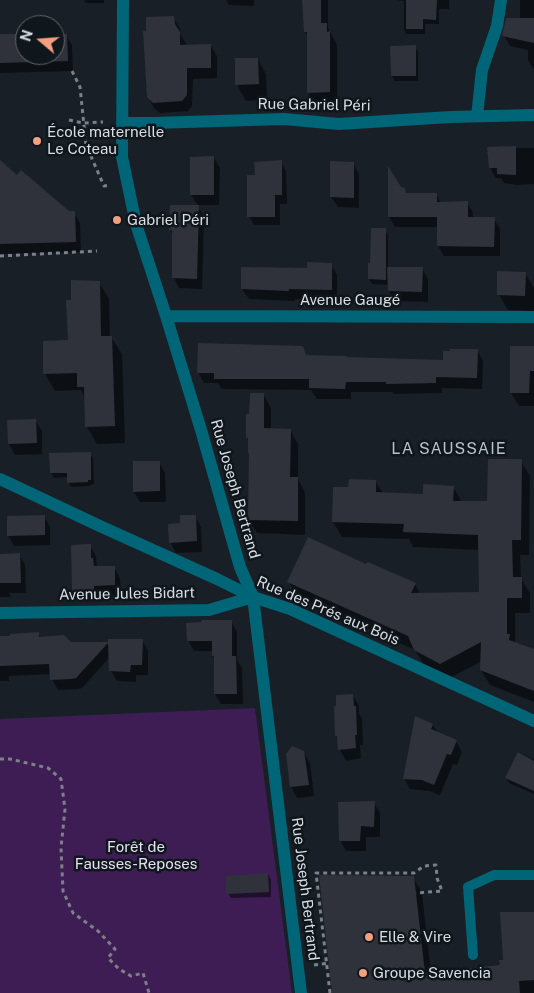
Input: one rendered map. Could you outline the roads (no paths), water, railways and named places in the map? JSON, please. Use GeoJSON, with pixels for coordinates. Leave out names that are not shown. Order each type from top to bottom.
{"type":"FeatureCollection","features":[{"type":"Feature","properties":{"kind":"street","name":"Rue Joseph Bertrand"},"geometry":{"type":"LineString","coordinates":[[123,0],[122,158],[136,224],[201,430],[240,567],[253,597],[301,993]]}},
{"type":"Feature","properties":{"kind":"street"},"geometry":{"type":"LineString","coordinates":[[477,116],[482,70],[497,26],[501,0]]}},
{"type":"Feature","properties":{"kind":"street","name":"Rue Gabriel Péri"},"geometry":{"type":"LineString","coordinates":[[123,123],[284,119],[339,124],[477,116],[534,115]]}},
{"type":"Feature","properties":{"kind":"street","name":"Avenue Gaugé"},"geometry":{"type":"LineString","coordinates":[[166,316],[534,317]]}},
{"type":"Feature","properties":{"kind":"street","name":"Rue des Prés aux Bois"},"geometry":{"type":"LineString","coordinates":[[0,479],[253,597],[290,609],[534,721]]}},
{"type":"Feature","properties":{"kind":"street","name":"Avenue Jules Bidart"},"geometry":{"type":"LineString","coordinates":[[0,613],[209,610],[253,597]]}},
{"type":"Feature","properties":{"kind":"lane"},"geometry":{"type":"LineString","coordinates":[[473,955],[468,887],[494,875],[534,875]]}},
{"type":"Feature","properties":{"kind":"place","name":"École maternelle Le Coteau"},"geometry":{"type":"Point","coordinates":[37,141]}},
{"type":"Feature","properties":{"kind":"place","name":"Gabriel Péri"},"geometry":{"type":"Point","coordinates":[117,220]}},
{"type":"Feature","properties":{"kind":"place","name":"Elle & Vire"},"geometry":{"type":"Point","coordinates":[369,937]}},
{"type":"Feature","properties":{"kind":"place","name":"Groupe Savencia"},"geometry":{"type":"Point","coordinates":[363,973]}},
{"type":"Feature","properties":{"kind":"district","name":"LA SAUSSAIE"},"geometry":{"type":"Point","coordinates":[449,449]}},
{"type":"Feature","properties":{"kind":"park label","name":"Forêt de Fausses-Reposes"},"geometry":{"type":"Point","coordinates":[136,856]}}]}
